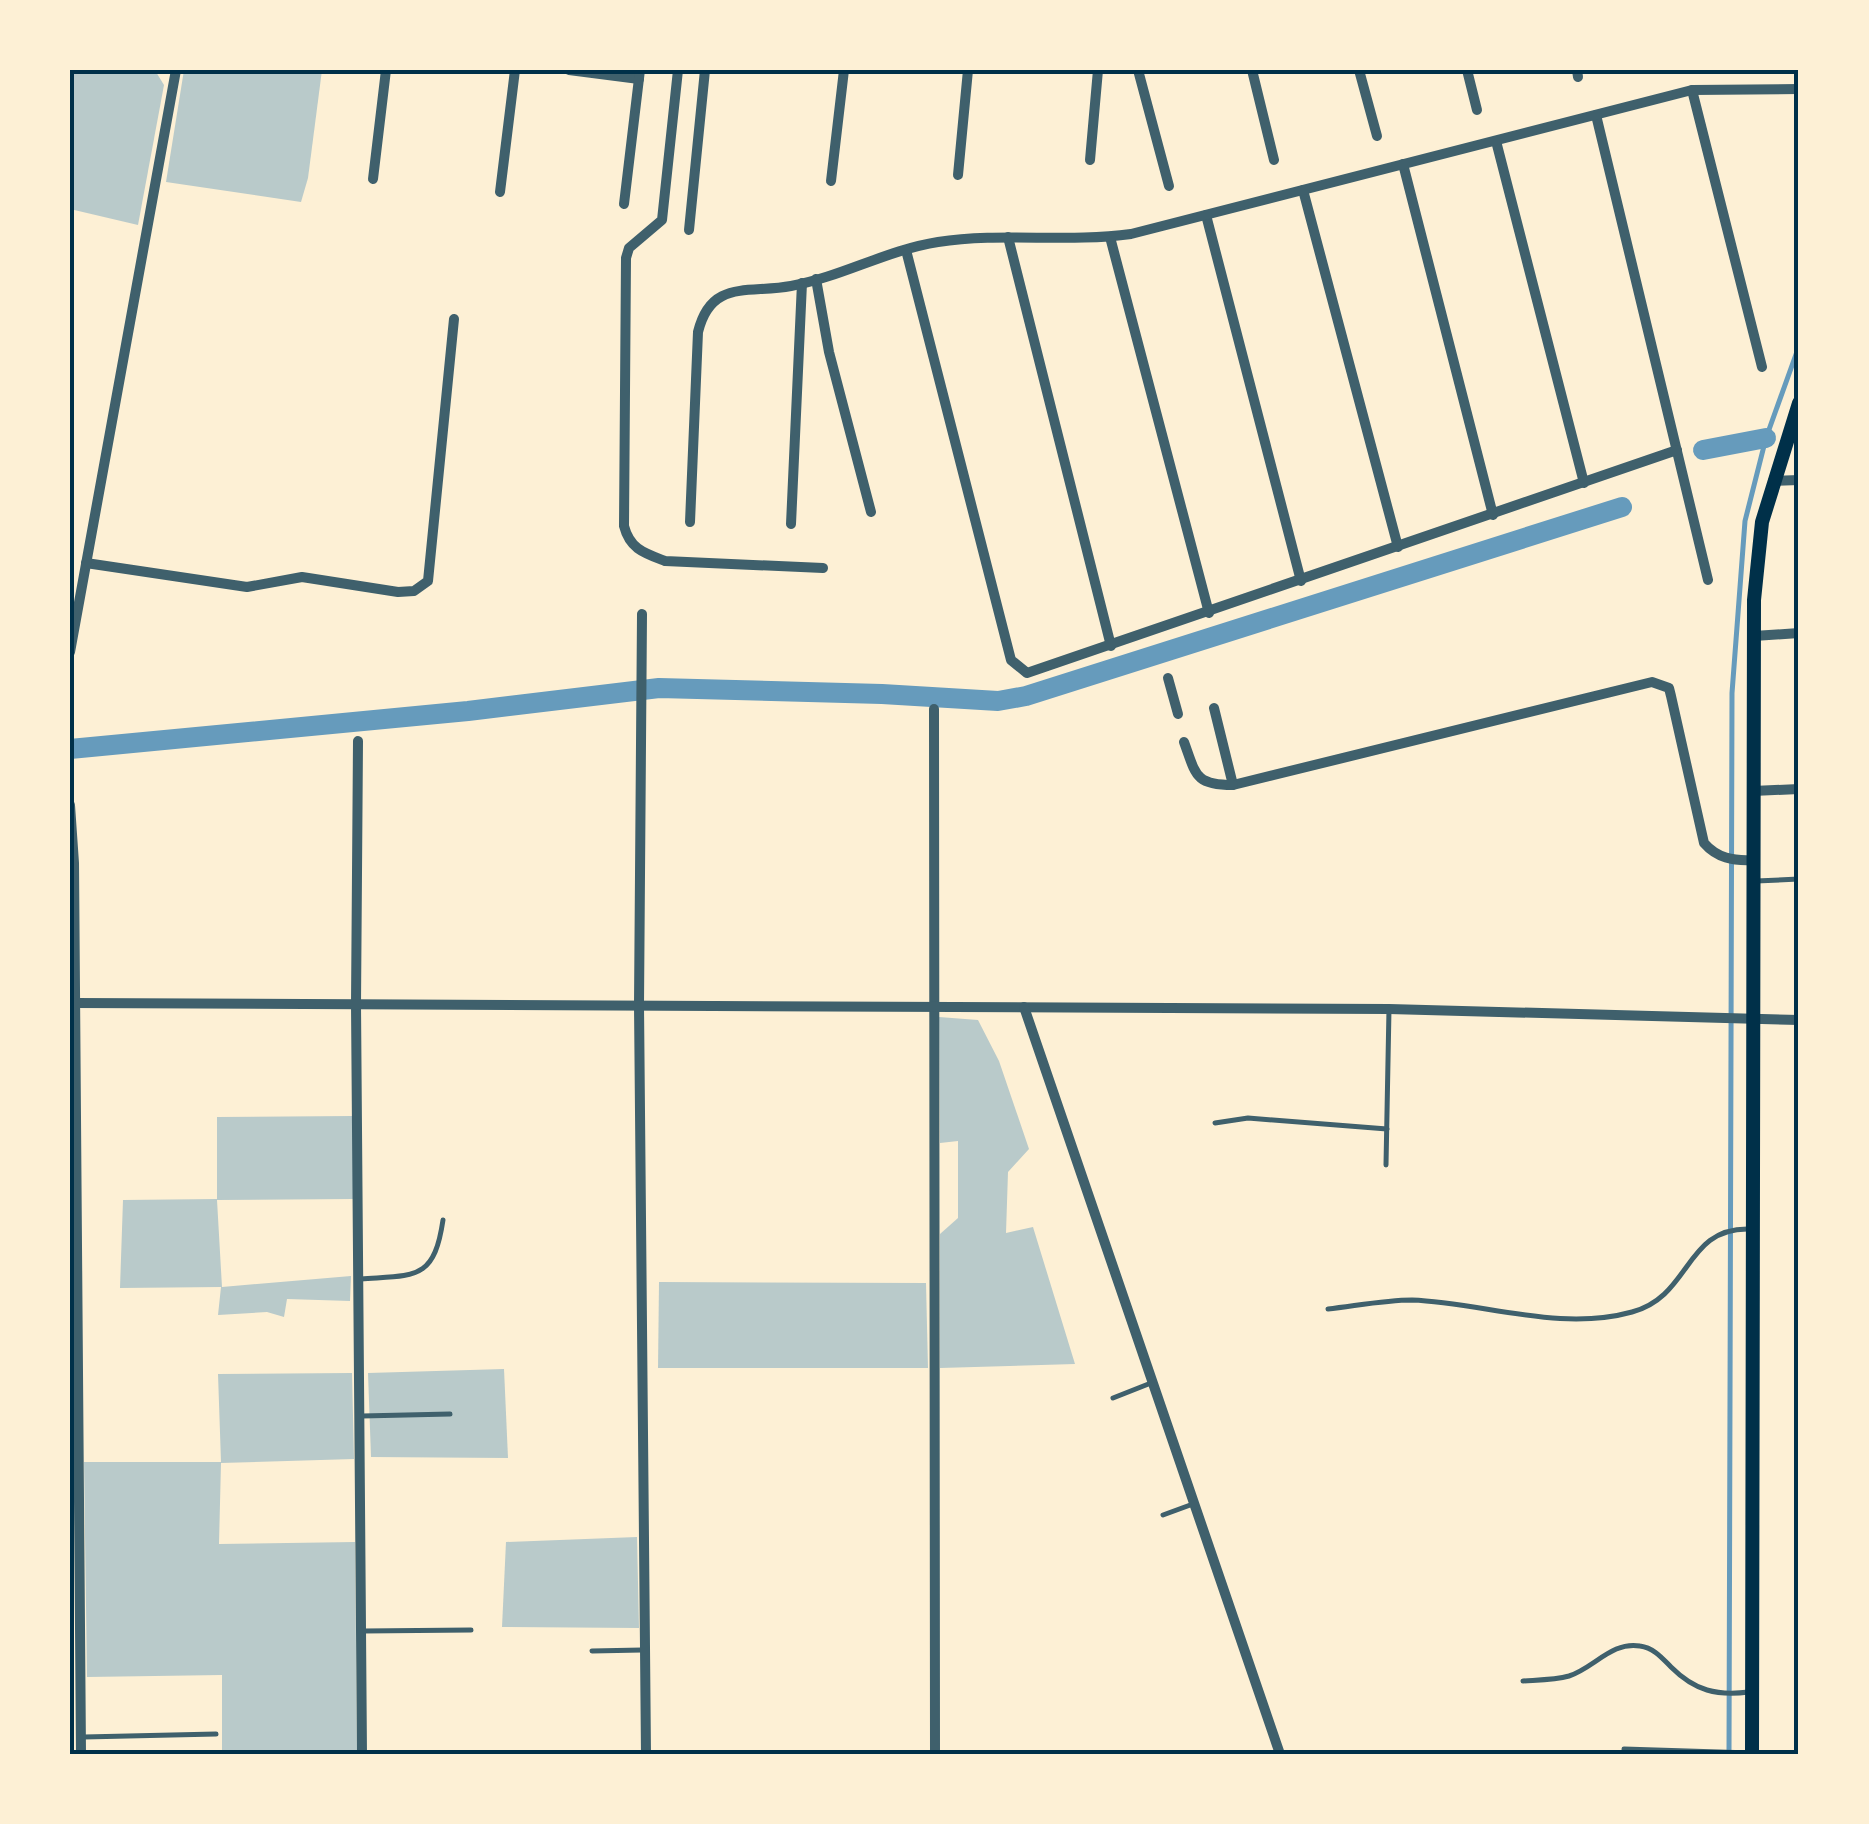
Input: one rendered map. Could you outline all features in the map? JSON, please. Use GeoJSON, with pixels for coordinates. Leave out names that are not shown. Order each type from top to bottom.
{"type":"FeatureCollection","features":[{"type":"Feature","properties":{"kind":"main road"},"geometry":{"type":"LineString","coordinates":[[1752,1754],[1745,1693],[1746,1019],[1753,881],[1746,860],[1754,791],[1756,562],[1773,481],[1799,403]]}},
{"type":"Feature","properties":{"kind":"street"},"geometry":{"type":"LineString","coordinates":[[70,652],[176,70]]}},
{"type":"Feature","properties":{"kind":"street"},"geometry":{"type":"LineString","coordinates":[[372,179],[386,70]]}},
{"type":"Feature","properties":{"kind":"street"},"geometry":{"type":"LineString","coordinates":[[500,192],[515,70]]}},
{"type":"Feature","properties":{"kind":"street"},"geometry":{"type":"LineString","coordinates":[[569,70],[639,74],[624,204]]}},
{"type":"Feature","properties":{"kind":"street"},"geometry":{"type":"LineString","coordinates":[[678,70],[662,220],[629,248],[626,258],[624,526],[628,541],[641,552],[666,561],[823,568]]}},
{"type":"Feature","properties":{"kind":"street"},"geometry":{"type":"LineString","coordinates":[[689,230],[706,70]]}},
{"type":"Feature","properties":{"kind":"street"},"geometry":{"type":"LineString","coordinates":[[831,181],[844,70]]}},
{"type":"Feature","properties":{"kind":"street"},"geometry":{"type":"LineString","coordinates":[[958,174],[968,70]]}},
{"type":"Feature","properties":{"kind":"street"},"geometry":{"type":"LineString","coordinates":[[1090,160],[1098,70]]}},
{"type":"Feature","properties":{"kind":"street"},"geometry":{"type":"LineString","coordinates":[[1138,70],[1169,186]]}},
{"type":"Feature","properties":{"kind":"street"},"geometry":{"type":"LineString","coordinates":[[1252,70],[1274,160]]}},
{"type":"Feature","properties":{"kind":"street"},"geometry":{"type":"LineString","coordinates":[[1360,70],[1376,136]]}},
{"type":"Feature","properties":{"kind":"street"},"geometry":{"type":"LineString","coordinates":[[1467,70],[1477,110]]}},
{"type":"Feature","properties":{"kind":"street"},"geometry":{"type":"LineString","coordinates":[[690,522],[698,332],[704,311],[713,299],[730,292],[802,283],[906,250],[956,239],[1110,238],[1692,90],[1799,89]]}},
{"type":"Feature","properties":{"kind":"street"},"geometry":{"type":"LineString","coordinates":[[1692,90],[1762,367]]}},
{"type":"Feature","properties":{"kind":"street"},"geometry":{"type":"LineString","coordinates":[[1596,115],[1708,580]]}},
{"type":"Feature","properties":{"kind":"street"},"geometry":{"type":"LineString","coordinates":[[1496,141],[1584,484]]}},
{"type":"Feature","properties":{"kind":"street"},"geometry":{"type":"LineString","coordinates":[[1402,164],[1493,514]]}},
{"type":"Feature","properties":{"kind":"street"},"geometry":{"type":"LineString","coordinates":[[1303,190],[1398,547]]}},
{"type":"Feature","properties":{"kind":"street"},"geometry":{"type":"LineString","coordinates":[[1206,215],[1301,581]]}},
{"type":"Feature","properties":{"kind":"street"},"geometry":{"type":"LineString","coordinates":[[1008,237],[1112,646]]}},
{"type":"Feature","properties":{"kind":"street"},"geometry":{"type":"LineString","coordinates":[[1110,238],[1208,613]]}},
{"type":"Feature","properties":{"kind":"street"},"geometry":{"type":"LineString","coordinates":[[906,250],[1011,660],[1027,673],[1677,450]]}},
{"type":"Feature","properties":{"kind":"street"},"geometry":{"type":"LineString","coordinates":[[816,279],[829,352],[871,512]]}},
{"type":"Feature","properties":{"kind":"street"},"geometry":{"type":"LineString","coordinates":[[791,524],[802,283]]}},
{"type":"Feature","properties":{"kind":"street"},"geometry":{"type":"LineString","coordinates":[[86,563],[247,587],[302,577],[398,592],[422,587],[428,581],[454,318]]}},
{"type":"Feature","properties":{"kind":"street"},"geometry":{"type":"LineString","coordinates":[[1773,481],[1799,480]]}},
{"type":"Feature","properties":{"kind":"street"},"geometry":{"type":"LineString","coordinates":[[642,614],[639,1005],[646,1754]]}},
{"type":"Feature","properties":{"kind":"street"},"geometry":{"type":"LineString","coordinates":[[1754,636],[1799,633]]}},
{"type":"Feature","properties":{"kind":"street"},"geometry":{"type":"LineString","coordinates":[[1168,678],[1178,714]]}},
{"type":"Feature","properties":{"kind":"street"},"geometry":{"type":"LineString","coordinates":[[1184,742],[1202,781],[1233,785],[1660,683],[1669,688],[1672,696],[1704,843],[1725,858],[1746,860]]}},
{"type":"Feature","properties":{"kind":"street"},"geometry":{"type":"LineString","coordinates":[[1214,708],[1233,785]]}},
{"type":"Feature","properties":{"kind":"street"},"geometry":{"type":"LineString","coordinates":[[934,709],[935,1754]]}},
{"type":"Feature","properties":{"kind":"street"},"geometry":{"type":"LineString","coordinates":[[358,741],[356,1004],[362,1754]]}},
{"type":"Feature","properties":{"kind":"street"},"geometry":{"type":"LineString","coordinates":[[1754,791],[1799,789]]}},
{"type":"Feature","properties":{"kind":"street"},"geometry":{"type":"LineString","coordinates":[[70,805],[74,863],[72,1052],[81,1754]]}},
{"type":"Feature","properties":{"kind":"street"},"geometry":{"type":"LineString","coordinates":[[74,1002],[1389,1009],[1799,1020]]}},
{"type":"Feature","properties":{"kind":"street"},"geometry":{"type":"LineString","coordinates":[[1024,1007],[1280,1754]]}},
{"type":"Feature","properties":{"kind":"lane"},"geometry":{"type":"LineString","coordinates":[[1753,881],[1799,878]]}},
{"type":"Feature","properties":{"kind":"lane"},"geometry":{"type":"LineString","coordinates":[[1386,1165],[1389,1009]]}},
{"type":"Feature","properties":{"kind":"lane"},"geometry":{"type":"LineString","coordinates":[[1215,1123],[1248,1118],[1387,1129]]}},
{"type":"Feature","properties":{"kind":"lane"},"geometry":{"type":"LineString","coordinates":[[358,1279],[425,1270],[439,1249],[443,1220]]}},
{"type":"Feature","properties":{"kind":"lane"},"geometry":{"type":"LineString","coordinates":[[1328,1309],[1410,1300],[1542,1316],[1604,1317],[1628,1313],[1650,1306],[1662,1296],[1691,1265],[1705,1241],[1726,1230],[1748,1229]]}},
{"type":"Feature","properties":{"kind":"lane"},"geometry":{"type":"LineString","coordinates":[[1113,1398],[1151,1383]]}},
{"type":"Feature","properties":{"kind":"lane"},"geometry":{"type":"LineString","coordinates":[[359,1416],[450,1414]]}},
{"type":"Feature","properties":{"kind":"lane"},"geometry":{"type":"LineString","coordinates":[[1164,1515],[1193,1504]]}},
{"type":"Feature","properties":{"kind":"lane"},"geometry":{"type":"LineString","coordinates":[[361,1631],[471,1630]]}},
{"type":"Feature","properties":{"kind":"lane"},"geometry":{"type":"LineString","coordinates":[[1523,1681],[1572,1675],[1605,1654],[1633,1645],[1652,1649],[1682,1678],[1710,1693],[1745,1693]]}},
{"type":"Feature","properties":{"kind":"lane"},"geometry":{"type":"LineString","coordinates":[[592,1650],[646,1650]]}},
{"type":"Feature","properties":{"kind":"lane"},"geometry":{"type":"LineString","coordinates":[[81,1737],[216,1734]]}},
{"type":"Feature","properties":{"kind":"lane"},"geometry":{"type":"LineString","coordinates":[[1624,1749],[1752,1754]]}},
{"type":"Feature","properties":{"kind":"shaded area"},"geometry":{"type":"Polygon","coordinates":[[[70,70],[145,70],[156,72],[164,85],[138,225],[70,209],[70,70]]]}},
{"type":"Feature","properties":{"kind":"shaded area"},"geometry":{"type":"Polygon","coordinates":[[[184,70],[322,70],[308,178],[301,202],[166,182],[184,70]]]}},
{"type":"Feature","properties":{"kind":"shaded area"},"geometry":{"type":"Polygon","coordinates":[[[939,1017],[978,1020],[999,1061],[1029,1149],[1008,1172],[1006,1233],[1033,1227],[1075,1364],[940,1368],[940,1234],[958,1218],[958,1141],[940,1143],[939,1017]]]}},
{"type":"Feature","properties":{"kind":"shaded area"},"geometry":{"type":"Polygon","coordinates":[[[353,1116],[353,1199],[217,1200],[222,1287],[351,1276],[350,1301],[287,1299],[284,1317],[267,1312],[218,1315],[221,1287],[120,1288],[123,1200],[217,1199],[217,1117],[353,1116]]]}},
{"type":"Feature","properties":{"kind":"shaded area"},"geometry":{"type":"Polygon","coordinates":[[[659,1282],[926,1283],[928,1368],[658,1368],[659,1282]]]}},
{"type":"Feature","properties":{"kind":"shaded area"},"geometry":{"type":"Polygon","coordinates":[[[504,1369],[508,1458],[371,1457],[368,1373],[504,1369]]]}},
{"type":"Feature","properties":{"kind":"shaded area"},"geometry":{"type":"Polygon","coordinates":[[[352,1373],[354,1459],[221,1463],[219,1544],[355,1542],[357,1754],[222,1754],[222,1675],[87,1677],[84,1462],[221,1462],[218,1374],[352,1373]]]}},
{"type":"Feature","properties":{"kind":"shaded area"},"geometry":{"type":"Polygon","coordinates":[[[637,1537],[639,1628],[502,1627],[506,1542],[637,1537]]]}},
{"type":"Feature","properties":{"kind":"waterway"},"geometry":{"type":"LineString","coordinates":[[1729,1754],[1732,693],[1745,521],[1766,438],[1799,346]]}},
{"type":"Feature","properties":{"kind":"waterway"},"geometry":{"type":"LineString","coordinates":[[1703,450],[1766,438]]}},
{"type":"Feature","properties":{"kind":"waterway"},"geometry":{"type":"LineString","coordinates":[[70,749],[468,711],[659,688],[998,701],[1026,696],[1622,507]]}}]}
